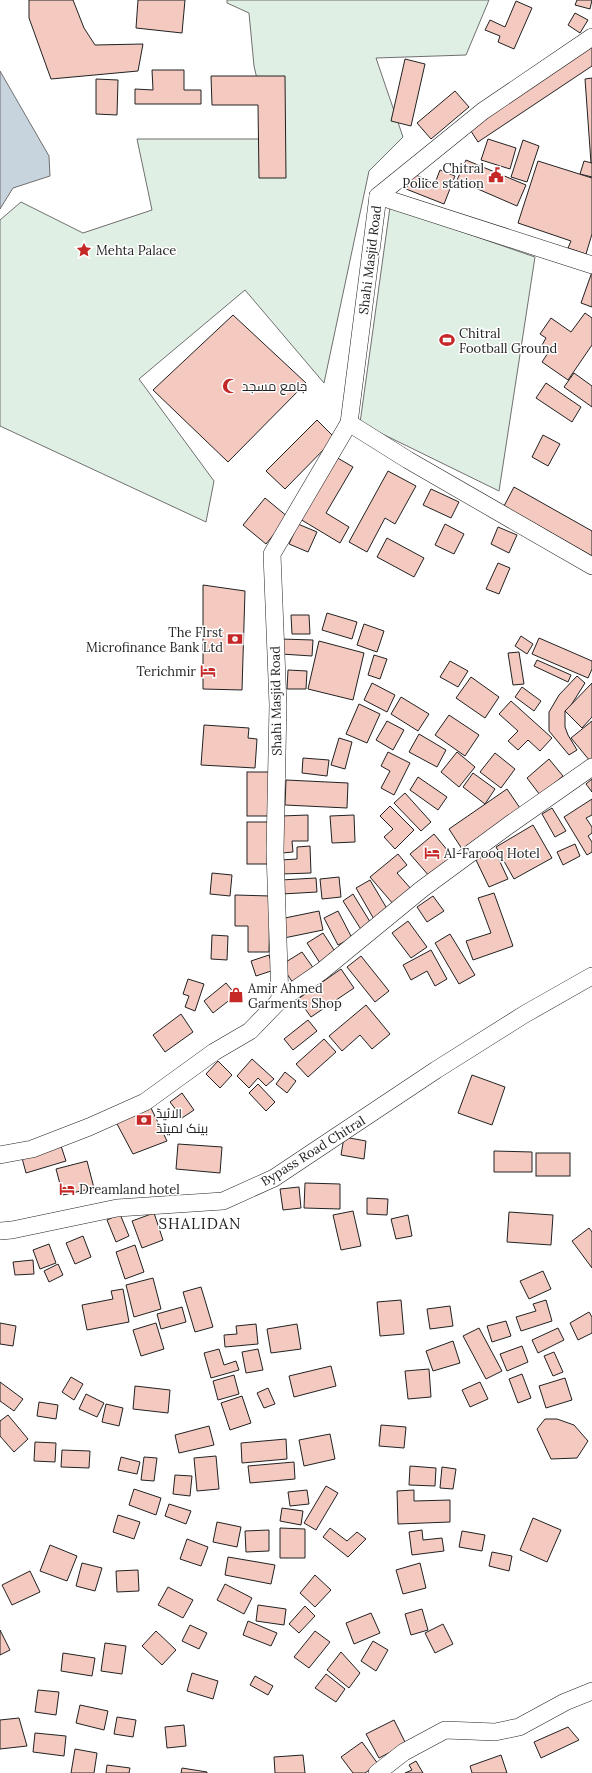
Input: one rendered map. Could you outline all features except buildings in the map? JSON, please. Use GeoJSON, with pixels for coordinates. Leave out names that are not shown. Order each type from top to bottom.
{"type":"FeatureCollection","features":[{"type":"Feature","properties":{"kind":"street","name":"Shahi Masjid Road"},"geometry":{"type":"LineString","coordinates":[[280,1000],[275,851],[278,705],[272,554],[349,423],[378,196],[484,110],[592,37]]}},
{"type":"Feature","properties":{"kind":"street"},"geometry":{"type":"LineString","coordinates":[[378,196],[592,265]]}},
{"type":"Feature","properties":{"kind":"street"},"geometry":{"type":"LineString","coordinates":[[349,423],[408,460],[592,566]]}},
{"type":"Feature","properties":{"kind":"street"},"geometry":{"type":"LineString","coordinates":[[0,1155],[32,1149],[89,1127],[145,1102],[214,1052],[250,1031],[280,1000],[322,971],[422,890],[472,852],[592,767]]}},
{"type":"Feature","properties":{"kind":"street","name":"Bypass Road Chitral"},"geometry":{"type":"LineString","coordinates":[[0,1231],[12,1230],[117,1208],[223,1201],[274,1178],[436,1070],[525,1014],[592,976]]}},
{"type":"Feature","properties":{"kind":"street"},"geometry":{"type":"LineString","coordinates":[[377,1773],[404,1752],[445,1730],[495,1732],[519,1727],[565,1702],[592,1691]]}},
{"type":"Feature","properties":{"kind":"green space"},"geometry":{"type":"Polygon","coordinates":[[[227,0],[489,0],[466,55],[376,58],[403,137],[369,171],[324,383],[245,290],[139,379],[214,481],[206,522],[0,426],[0,220],[21,202],[83,233],[152,210],[137,139],[271,139],[254,66],[249,13],[227,3],[227,0]]]}},
{"type":"Feature","properties":{"kind":"green space","name":"Chitral Football Ground"},"geometry":{"type":"Polygon","coordinates":[[[390,207],[535,257],[499,491],[360,423],[390,207]]]}},
{"type":"Feature","properties":{"kind":"shaded area"},"geometry":{"type":"Polygon","coordinates":[[[0,71],[49,156],[50,176],[13,188],[0,209],[0,71]]]}},
{"type":"Feature","properties":{"kind":"place","name":"Chitral Police station"},"geometry":{"type":"Point","coordinates":[496,175]}},
{"type":"Feature","properties":{"kind":"place","name":"Mehta Palace"},"geometry":{"type":"Point","coordinates":[84,250]}},
{"type":"Feature","properties":{"kind":"place","name":"Chitral Football Ground"},"geometry":{"type":"Point","coordinates":[447,340]}},
{"type":"Feature","properties":{"kind":"place","name":"جامع مسجد"},"geometry":{"type":"Point","coordinates":[230,386]}},
{"type":"Feature","properties":{"kind":"place","name":"The FIrst Microfinance Bank Ltd"},"geometry":{"type":"Point","coordinates":[235,639]}},
{"type":"Feature","properties":{"kind":"place","name":"Terichmir"},"geometry":{"type":"Point","coordinates":[208,671]}},
{"type":"Feature","properties":{"kind":"place","name":"Al-Farooq Hotel"},"geometry":{"type":"Point","coordinates":[432,853]}},
{"type":"Feature","properties":{"kind":"place","name":"Amir Ahmed Garments Shop"},"geometry":{"type":"Point","coordinates":[236,995]}},
{"type":"Feature","properties":{"kind":"place","name":"الائیڈ بینک لمیٹڈ"},"geometry":{"type":"Point","coordinates":[144,1120]}},
{"type":"Feature","properties":{"kind":"place","name":"Dreamland hotel"},"geometry":{"type":"Point","coordinates":[67,1189]}},
{"type":"Feature","properties":{"kind":"district","name":"SHALIDAN"},"geometry":{"type":"Point","coordinates":[200,1223]}}]}
